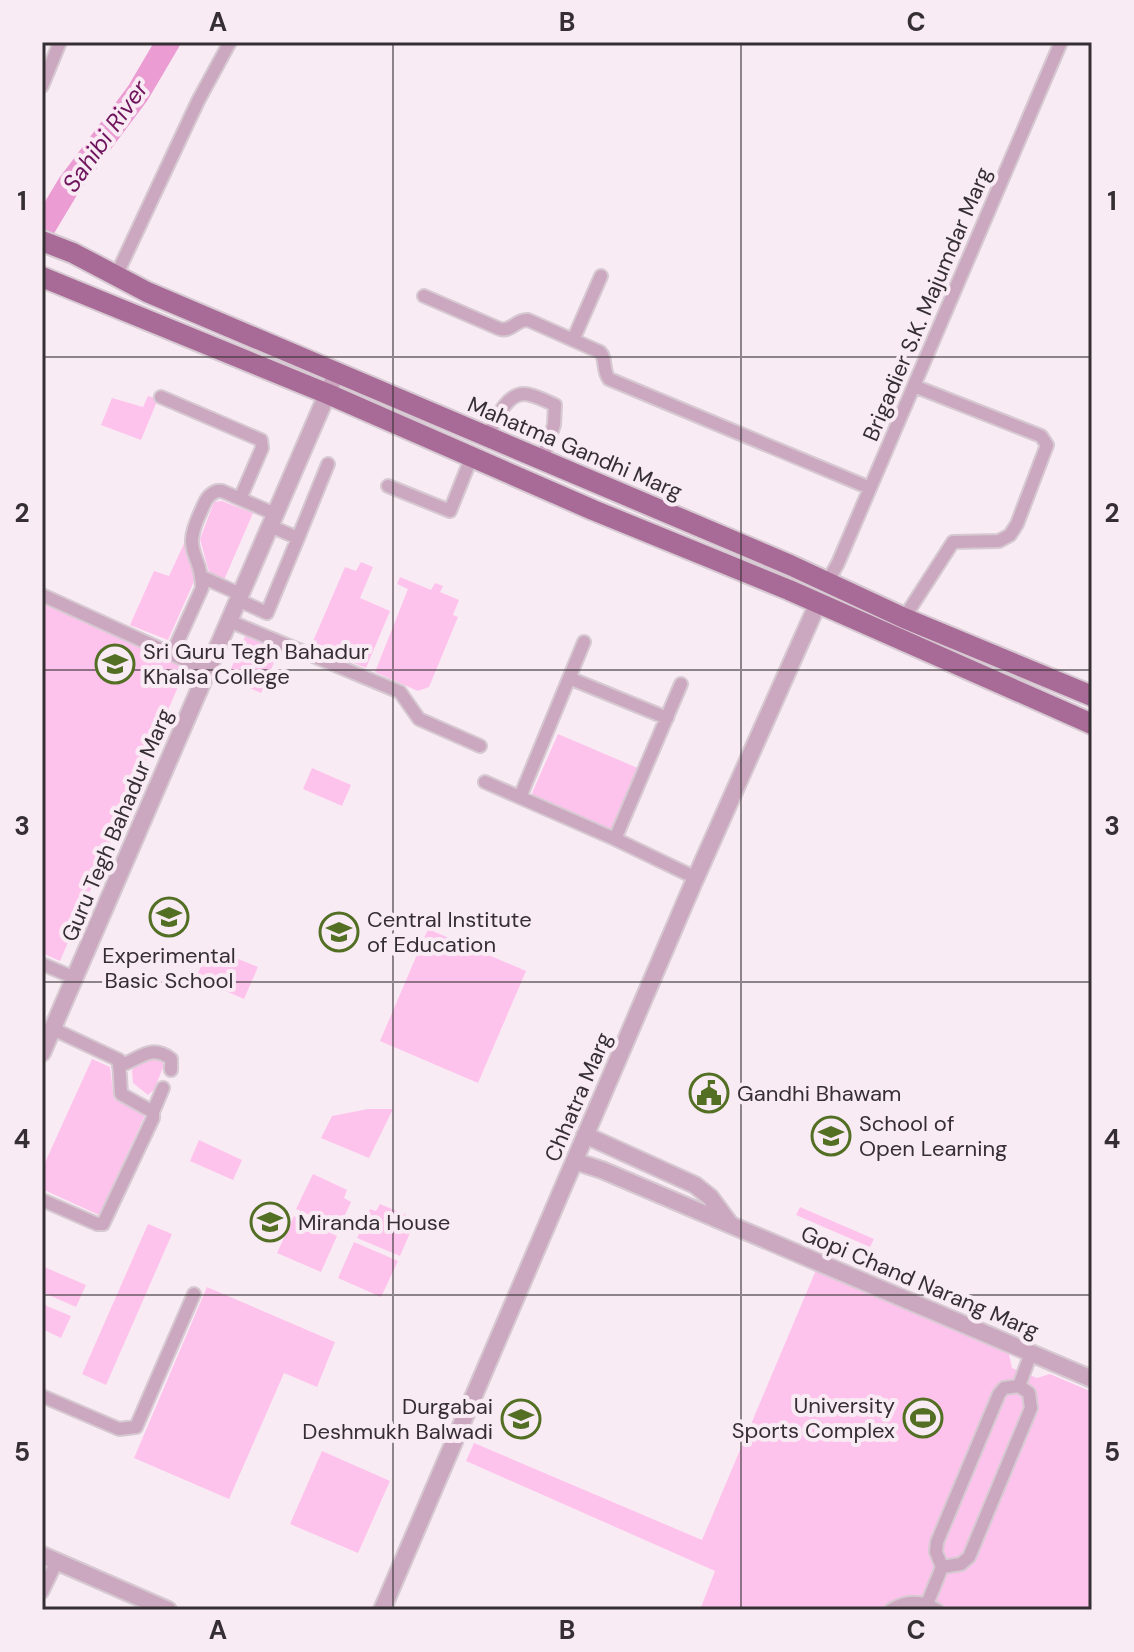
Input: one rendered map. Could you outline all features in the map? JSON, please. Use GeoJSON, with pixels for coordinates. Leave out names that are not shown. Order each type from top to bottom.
{"type":"FeatureCollection","features":[{"type":"Feature","properties":{"kind":"main road","name":"Mahatma Gandhi Marg"},"geometry":{"type":"LineString","coordinates":[[42,241],[82,258],[115,278],[828,581],[904,618],[1092,699]]}},
{"type":"Feature","properties":{"kind":"main road"},"geometry":{"type":"LineString","coordinates":[[70,290],[82,258]]}},
{"type":"Feature","properties":{"kind":"main road"},"geometry":{"type":"LineString","coordinates":[[42,277],[328,394],[1088,722],[1092,699]]}},
{"type":"Feature","properties":{"kind":"street"},"geometry":{"type":"LineString","coordinates":[[42,86],[47,62],[60,42]]}},
{"type":"Feature","properties":{"kind":"street"},"geometry":{"type":"LineString","coordinates":[[115,278],[198,101],[230,42]]}},
{"type":"Feature","properties":{"kind":"street","name":"Brigadier S.K. Majumdar Marg"},"geometry":{"type":"LineString","coordinates":[[828,581],[1061,42]]}},
{"type":"Feature","properties":{"kind":"street"},"geometry":{"type":"LineString","coordinates":[[573,340],[601,276]]}},
{"type":"Feature","properties":{"kind":"street"},"geometry":{"type":"LineString","coordinates":[[424,296],[500,329],[509,329],[525,319],[603,355],[609,379],[870,488]]}},
{"type":"Feature","properties":{"kind":"street","name":"Guru Tegh Bahadur Marg"},"geometry":{"type":"LineString","coordinates":[[42,1053],[337,373]]}},
{"type":"Feature","properties":{"kind":"street"},"geometry":{"type":"LineString","coordinates":[[904,618],[953,542],[999,541],[1014,531],[1047,445],[1041,436],[914,386]]}},
{"type":"Feature","properties":{"kind":"street"},"geometry":{"type":"LineString","coordinates":[[487,437],[505,405],[514,397],[524,394],[555,405],[554,425],[542,460]]}},
{"type":"Feature","properties":{"kind":"street"},"geometry":{"type":"LineString","coordinates":[[161,397],[261,440],[262,448],[240,499]]}},
{"type":"Feature","properties":{"kind":"street"},"geometry":{"type":"LineString","coordinates":[[388,486],[450,511],[472,456]]}},
{"type":"Feature","properties":{"kind":"street"},"geometry":{"type":"LineString","coordinates":[[202,577],[267,613],[328,464]]}},
{"type":"Feature","properties":{"kind":"street"},"geometry":{"type":"LineString","coordinates":[[172,654],[202,588],[202,577],[191,548],[191,535],[207,498],[217,491],[240,499],[298,538]]}},
{"type":"Feature","properties":{"kind":"street"},"geometry":{"type":"LineString","coordinates":[[42,595],[207,670]]}},
{"type":"Feature","properties":{"kind":"street","name":"Chhatra Marg"},"geometry":{"type":"LineString","coordinates":[[382,1610],[696,878],[818,603]]}},
{"type":"Feature","properties":{"kind":"street"},"geometry":{"type":"LineString","coordinates":[[229,621],[400,692],[419,719],[480,746]]}},
{"type":"Feature","properties":{"kind":"street"},"geometry":{"type":"LineString","coordinates":[[520,797],[584,642]]}},
{"type":"Feature","properties":{"kind":"street"},"geometry":{"type":"LineString","coordinates":[[569,678],[667,718]]}},
{"type":"Feature","properties":{"kind":"street"},"geometry":{"type":"LineString","coordinates":[[615,839],[681,684]]}},
{"type":"Feature","properties":{"kind":"street"},"geometry":{"type":"LineString","coordinates":[[485,782],[696,878]]}},
{"type":"Feature","properties":{"kind":"street"},"geometry":{"type":"LineString","coordinates":[[42,964],[75,978]]}},
{"type":"Feature","properties":{"kind":"street"},"geometry":{"type":"LineString","coordinates":[[53,1029],[119,1060],[121,1094],[153,1112]]}},
{"type":"Feature","properties":{"kind":"street"},"geometry":{"type":"LineString","coordinates":[[119,1066],[129,1063],[141,1053],[153,1051],[171,1059],[171,1070]]}},
{"type":"Feature","properties":{"kind":"street"},"geometry":{"type":"LineString","coordinates":[[42,1200],[103,1224],[153,1118],[163,1088]]}},
{"type":"Feature","properties":{"kind":"street","name":"Gopi Chand Narang Marg"},"geometry":{"type":"LineString","coordinates":[[585,1135],[704,1191],[731,1226]]}},
{"type":"Feature","properties":{"kind":"street","name":"Gopi Chand Narang Marg"},"geometry":{"type":"LineString","coordinates":[[574,1161],[1092,1379]]}},
{"type":"Feature","properties":{"kind":"street"},"geometry":{"type":"LineString","coordinates":[[42,1396],[119,1429],[136,1427],[194,1294]]}},
{"type":"Feature","properties":{"kind":"street"},"geometry":{"type":"LineString","coordinates":[[1019,1386],[1031,1353]]}},
{"type":"Feature","properties":{"kind":"street"},"geometry":{"type":"LineString","coordinates":[[891,1610],[910,1602],[932,1607],[942,1567],[936,1552],[937,1542],[999,1394],[1004,1388],[1019,1386],[1029,1393],[1031,1408],[969,1557],[961,1564],[942,1567]]}},
{"type":"Feature","properties":{"kind":"street"},"geometry":{"type":"LineString","coordinates":[[42,1592],[49,1558],[168,1610]]}},
{"type":"Feature","properties":{"kind":"shaded area"},"geometry":{"type":"Polygon","coordinates":[[[148,396],[158,399],[141,440],[101,425],[112,398],[143,407],[148,396]]]}},
{"type":"Feature","properties":{"kind":"shaded area"},"geometry":{"type":"Polygon","coordinates":[[[222,501],[253,513],[224,580],[209,572],[200,539],[214,502],[222,501]]]}},
{"type":"Feature","properties":{"kind":"shaded area"},"geometry":{"type":"Polygon","coordinates":[[[187,537],[187,550],[196,577],[168,640],[130,625],[154,571],[169,576],[187,537]]]}},
{"type":"Feature","properties":{"kind":"shaded area"},"geometry":{"type":"Polygon","coordinates":[[[361,562],[373,567],[360,598],[390,611],[366,668],[311,646],[345,567],[356,571],[361,562]]]}},
{"type":"Feature","properties":{"kind":"shaded area"},"geometry":{"type":"Polygon","coordinates":[[[400,577],[431,590],[435,583],[443,586],[440,592],[459,600],[453,615],[458,617],[429,687],[418,691],[375,672],[408,589],[397,584],[400,577]]]}},
{"type":"Feature","properties":{"kind":"shaded area"},"geometry":{"type":"Polygon","coordinates":[[[42,603],[187,666],[60,961],[42,953],[42,603]]]}},
{"type":"Feature","properties":{"kind":"shaded area"},"geometry":{"type":"Polygon","coordinates":[[[247,632],[281,646],[261,693],[227,678],[247,632]]]}},
{"type":"Feature","properties":{"kind":"shaded area"},"geometry":{"type":"Polygon","coordinates":[[[558,734],[640,769],[614,828],[606,828],[532,793],[558,734]]]}},
{"type":"Feature","properties":{"kind":"shaded area"},"geometry":{"type":"Polygon","coordinates":[[[312,768],[351,785],[342,806],[303,789],[312,768]]]}},
{"type":"Feature","properties":{"kind":"shaded area"},"geometry":{"type":"Polygon","coordinates":[[[428,929],[526,971],[478,1083],[380,1041],[428,929]]]}},
{"type":"Feature","properties":{"kind":"shaded area"},"geometry":{"type":"Polygon","coordinates":[[[209,947],[258,967],[244,999],[196,978],[209,947]]]}},
{"type":"Feature","properties":{"kind":"shaded area"},"geometry":{"type":"Polygon","coordinates":[[[148,1056],[160,1057],[164,1065],[154,1090],[148,1095],[133,1083],[132,1070],[148,1056]]]}},
{"type":"Feature","properties":{"kind":"shaded area"},"geometry":{"type":"Polygon","coordinates":[[[92,1059],[110,1067],[114,1099],[146,1113],[99,1215],[42,1189],[42,1169],[92,1059]]]}},
{"type":"Feature","properties":{"kind":"shaded area"},"geometry":{"type":"Polygon","coordinates":[[[368,1109],[393,1109],[369,1158],[321,1138],[332,1116],[368,1109]]]}},
{"type":"Feature","properties":{"kind":"shaded area"},"geometry":{"type":"Polygon","coordinates":[[[199,1140],[242,1160],[233,1180],[190,1161],[199,1140]]]}},
{"type":"Feature","properties":{"kind":"shaded area"},"geometry":{"type":"Polygon","coordinates":[[[313,1174],[347,1190],[344,1198],[351,1202],[339,1228],[296,1209],[313,1174]]]}},
{"type":"Feature","properties":{"kind":"shaded area"},"geometry":{"type":"Polygon","coordinates":[[[380,1204],[416,1219],[400,1256],[357,1238],[370,1209],[376,1211],[380,1204]]]}},
{"type":"Feature","properties":{"kind":"shaded area"},"geometry":{"type":"Polygon","coordinates":[[[800,1207],[874,1239],[870,1247],[796,1215],[800,1207]]]}},
{"type":"Feature","properties":{"kind":"shaded area"},"geometry":{"type":"Polygon","coordinates":[[[294,1216],[337,1236],[321,1272],[277,1253],[294,1216]]]}},
{"type":"Feature","properties":{"kind":"shaded area"},"geometry":{"type":"Polygon","coordinates":[[[148,1224],[172,1234],[106,1385],[82,1374],[148,1224]]]}},
{"type":"Feature","properties":{"kind":"shaded area"},"geometry":{"type":"Polygon","coordinates":[[[354,1242],[398,1261],[381,1297],[338,1278],[354,1242]]]}},
{"type":"Feature","properties":{"kind":"shaded area"},"geometry":{"type":"Polygon","coordinates":[[[42,1266],[86,1285],[76,1307],[42,1292],[42,1266]]]}},
{"type":"Feature","properties":{"kind":"shaded area","name":"University Sports Complex"},"geometry":{"type":"Polygon","coordinates":[[[816,1270],[1009,1354],[1012,1368],[1037,1378],[1050,1374],[1092,1392],[1092,1610],[700,1610],[715,1571],[466,1461],[474,1443],[702,1540],[816,1270]]]}},
{"type":"Feature","properties":{"kind":"shaded area"},"geometry":{"type":"Polygon","coordinates":[[[207,1287],[335,1342],[317,1387],[284,1373],[229,1499],[134,1458],[207,1287]]]}},
{"type":"Feature","properties":{"kind":"shaded area"},"geometry":{"type":"Polygon","coordinates":[[[42,1304],[71,1316],[61,1338],[42,1329],[42,1304]]]}},
{"type":"Feature","properties":{"kind":"shaded area"},"geometry":{"type":"Polygon","coordinates":[[[322,1451],[390,1481],[358,1553],[290,1524],[322,1451]]]}},
{"type":"Feature","properties":{"kind":"waterway","name":"Sahibi River"},"geometry":{"type":"LineString","coordinates":[[42,230],[69,185],[138,93],[168,42]]}},
{"type":"Feature","properties":{"kind":"place","name":"Sri Guru Tegh Bahadur Khalsa College"},"geometry":{"type":"Point","coordinates":[115,664]}},
{"type":"Feature","properties":{"kind":"place","name":"Experimental Basic School"},"geometry":{"type":"Point","coordinates":[169,917]}},
{"type":"Feature","properties":{"kind":"place","name":"Central Institute of Education"},"geometry":{"type":"Point","coordinates":[339,932]}},
{"type":"Feature","properties":{"kind":"place","name":"Gandhi Bhawam"},"geometry":{"type":"Point","coordinates":[709,1093]}},
{"type":"Feature","properties":{"kind":"place","name":"School of Open Learning"},"geometry":{"type":"Point","coordinates":[831,1136]}},
{"type":"Feature","properties":{"kind":"place","name":"Miranda House"},"geometry":{"type":"Point","coordinates":[270,1222]}},
{"type":"Feature","properties":{"kind":"place","name":"University Sports Complex"},"geometry":{"type":"Point","coordinates":[923,1418]}},
{"type":"Feature","properties":{"kind":"place","name":"Durgabai Deshmukh Balwadi"},"geometry":{"type":"Point","coordinates":[521,1419]}}]}
